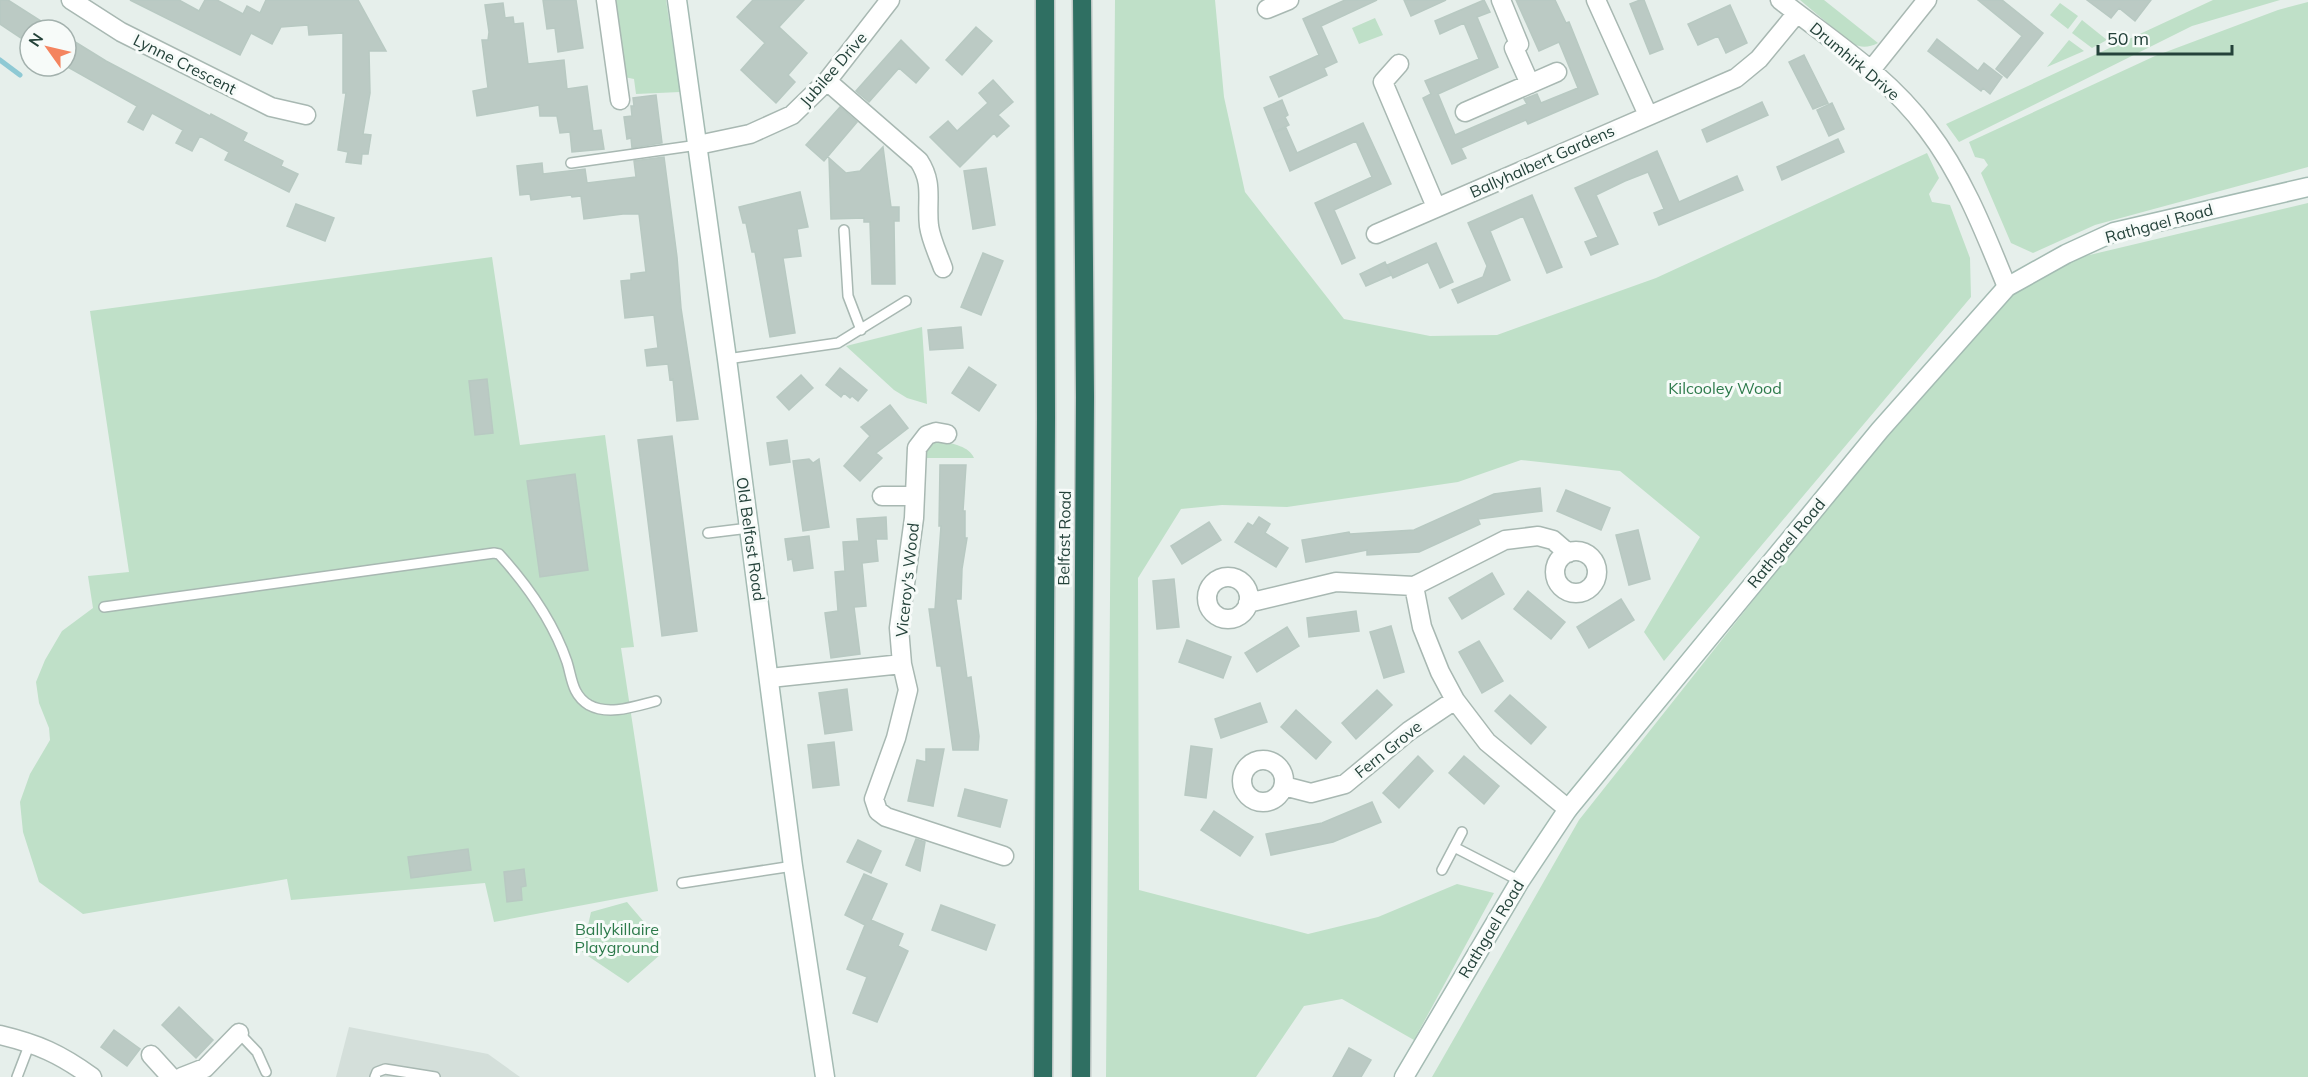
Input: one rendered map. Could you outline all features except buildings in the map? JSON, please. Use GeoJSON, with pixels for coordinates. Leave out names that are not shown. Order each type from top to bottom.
{"type":"FeatureCollection","features":[{"type":"Feature","properties":{"kind":"highway","name":"Belfast Road"},"geometry":{"type":"LineString","coordinates":[[1043,1077],[1045,0]]}},
{"type":"Feature","properties":{"kind":"highway","name":"Belfast Road"},"geometry":{"type":"LineString","coordinates":[[1081,1077],[1085,409],[1082,0]]}},
{"type":"Feature","properties":{"kind":"street","name":"Lynne Crescent"},"geometry":{"type":"LineString","coordinates":[[70,0],[121,32],[271,107],[306,115]]}},
{"type":"Feature","properties":{"kind":"street"},"geometry":{"type":"LineString","coordinates":[[606,0],[620,100]]}},
{"type":"Feature","properties":{"kind":"street","name":"Old Belfast Road"},"geometry":{"type":"LineString","coordinates":[[677,0],[770,678],[793,866],[825,1077]]}},
{"type":"Feature","properties":{"kind":"street","name":"Jubilee Drive"},"geometry":{"type":"LineString","coordinates":[[698,145],[750,134],[792,115],[826,81],[890,0]]}},
{"type":"Feature","properties":{"kind":"street"},"geometry":{"type":"LineString","coordinates":[[1267,9],[1289,0]]}},
{"type":"Feature","properties":{"kind":"street"},"geometry":{"type":"LineString","coordinates":[[1501,0],[1519,44],[1514,48],[1530,84]]}},
{"type":"Feature","properties":{"kind":"street"},"geometry":{"type":"LineString","coordinates":[[1596,0],[1648,115]]}},
{"type":"Feature","properties":{"kind":"street","name":"Drumhirk Drive"},"geometry":{"type":"LineString","coordinates":[[1780,0],[1871,70],[1904,102],[1936,141],[1966,192],[2007,287]]}},
{"type":"Feature","properties":{"kind":"street"},"geometry":{"type":"LineString","coordinates":[[1871,70],[1927,0]]}},
{"type":"Feature","properties":{"kind":"street","name":"Ballyhalbert Gardens"},"geometry":{"type":"LineString","coordinates":[[1376,234],[1736,78],[1759,58],[1797,13]]}},
{"type":"Feature","properties":{"kind":"street"},"geometry":{"type":"LineString","coordinates":[[1398,64],[1383,82],[1436,207]]}},
{"type":"Feature","properties":{"kind":"street"},"geometry":{"type":"LineString","coordinates":[[1465,112],[1557,72]]}},
{"type":"Feature","properties":{"kind":"street"},"geometry":{"type":"LineString","coordinates":[[826,81],[919,161],[926,172],[929,186],[929,227],[942,267]]}},
{"type":"Feature","properties":{"kind":"street","name":"Rathgael Road"},"geometry":{"type":"LineString","coordinates":[[1404,1077],[1520,881],[1568,809],[1880,430],[2007,287],[2066,254],[2114,232],[2308,187]]}},
{"type":"Feature","properties":{"kind":"street","name":"Viceroy's Wood"},"geometry":{"type":"LineString","coordinates":[[947,434],[936,432],[927,435],[917,448],[914,518],[899,628],[902,664],[908,690],[896,738],[874,799],[878,811],[886,817],[1004,856]]}},
{"type":"Feature","properties":{"kind":"street"},"geometry":{"type":"LineString","coordinates":[[882,496],[914,496]]}},
{"type":"Feature","properties":{"kind":"street"},"geometry":{"type":"LineString","coordinates":[[1248,603],[1336,582],[1414,586],[1505,540],[1538,536],[1553,540],[1568,553]]}},
{"type":"Feature","properties":{"kind":"street"},"geometry":{"type":"LineString","coordinates":[[1414,586],[1422,627],[1440,672],[1455,700],[1487,742],[1568,809]]}},
{"type":"Feature","properties":{"kind":"street"},"geometry":{"type":"LineString","coordinates":[[770,678],[902,664]]}},
{"type":"Feature","properties":{"kind":"street","name":"Fern Grove"},"geometry":{"type":"LineString","coordinates":[[1284,786],[1311,793],[1345,784],[1409,731],[1455,700]]}},
{"type":"Feature","properties":{"kind":"street"},"geometry":{"type":"LineString","coordinates":[[182,1077],[205,1068],[239,1033]]}},
{"type":"Feature","properties":{"kind":"street"},"geometry":{"type":"LineString","coordinates":[[0,1035],[31,1042],[64,1057],[92,1077]]}},
{"type":"Feature","properties":{"kind":"street"},"geometry":{"type":"LineString","coordinates":[[151,1055],[171,1077]]}},
{"type":"Feature","properties":{"kind":"lane"},"geometry":{"type":"LineString","coordinates":[[571,164],[698,145]]}},
{"type":"Feature","properties":{"kind":"lane"},"geometry":{"type":"LineString","coordinates":[[844,230],[848,296],[861,330]]}},
{"type":"Feature","properties":{"kind":"lane"},"geometry":{"type":"LineString","coordinates":[[727,359],[838,343],[906,300]]}},
{"type":"Feature","properties":{"kind":"lane"},"geometry":{"type":"LineString","coordinates":[[708,533],[749,528]]}},
{"type":"Feature","properties":{"kind":"lane"},"geometry":{"type":"LineString","coordinates":[[104,607],[376,568],[499,554],[536,600],[552,625],[567,664],[570,680],[576,693],[584,701],[591,706],[612,711],[656,701]]}},
{"type":"Feature","properties":{"kind":"lane"},"geometry":{"type":"LineString","coordinates":[[1442,870],[1462,832]]}},
{"type":"Feature","properties":{"kind":"lane"},"geometry":{"type":"LineString","coordinates":[[1454,847],[1520,881]]}},
{"type":"Feature","properties":{"kind":"lane"},"geometry":{"type":"LineString","coordinates":[[682,883],[793,866]]}},
{"type":"Feature","properties":{"kind":"lane"},"geometry":{"type":"LineString","coordinates":[[239,1033],[257,1052],[266,1072]]}},
{"type":"Feature","properties":{"kind":"lane"},"geometry":{"type":"LineString","coordinates":[[17,1077],[31,1042]]}},
{"type":"Feature","properties":{"kind":"lane"},"geometry":{"type":"LineString","coordinates":[[375,1077],[377,1072],[385,1069],[435,1077]]}},
{"type":"Feature","properties":{"kind":"shaded area"},"geometry":{"type":"Polygon","coordinates":[[[349,1027],[488,1054],[520,1077],[336,1077],[349,1027]]]}},
{"type":"Feature","properties":{"kind":"green space"},"geometry":{"type":"Polygon","coordinates":[[[613,0],[666,0],[680,92],[636,94],[634,79],[624,77],[613,0]]]}},
{"type":"Feature","properties":{"kind":"green space","name":"Kilcooley Wood"},"geometry":{"type":"Polygon","coordinates":[[[1115,0],[1215,0],[1224,97],[1245,192],[1344,319],[1430,336],[1497,335],[1656,278],[1927,153],[1939,178],[1929,194],[1932,202],[1950,205],[1970,258],[1971,297],[1664,661],[1644,632],[1700,537],[1620,471],[1521,460],[1458,482],[1287,507],[1222,505],[1181,509],[1138,578],[1139,890],[1308,934],[1378,917],[1457,884],[1494,893],[1414,1040],[1342,999],[1304,1006],[1256,1077],[1106,1077],[1115,0]]]}},
{"type":"Feature","properties":{"kind":"green space"},"geometry":{"type":"Polygon","coordinates":[[[1800,0],[1824,0],[1878,43],[1864,47],[1851,43],[1800,0]]]}},
{"type":"Feature","properties":{"kind":"green space"},"geometry":{"type":"Polygon","coordinates":[[[2213,0],[2280,0],[2192,26],[1959,142],[1946,124],[2213,0]]]}},
{"type":"Feature","properties":{"kind":"green space"},"geometry":{"type":"Polygon","coordinates":[[[2308,2],[2308,167],[2095,225],[2033,253],[2011,243],[1981,173],[1988,165],[1984,159],[1975,157],[1969,142],[2155,56],[2278,10],[2308,2]]]}},
{"type":"Feature","properties":{"kind":"green space"},"geometry":{"type":"Polygon","coordinates":[[[2060,3],[2078,16],[2068,29],[2050,15],[2060,3]]]}},
{"type":"Feature","properties":{"kind":"green space"},"geometry":{"type":"Polygon","coordinates":[[[1375,18],[1383,35],[1359,44],[1352,28],[1375,18]]]}},
{"type":"Feature","properties":{"kind":"green space"},"geometry":{"type":"Polygon","coordinates":[[[2082,20],[2107,40],[2092,48],[2072,33],[2082,20]]]}},
{"type":"Feature","properties":{"kind":"green space"},"geometry":{"type":"Polygon","coordinates":[[[2069,40],[2084,51],[2047,67],[2069,40]]]}},
{"type":"Feature","properties":{"kind":"green space"},"geometry":{"type":"Polygon","coordinates":[[[2308,203],[2308,1077],[1432,1077],[1579,820],[1886,433],[2007,297],[2081,257],[2308,203]]]}},
{"type":"Feature","properties":{"kind":"green space"},"geometry":{"type":"Polygon","coordinates":[[[492,257],[520,445],[605,435],[634,647],[621,648],[658,891],[494,922],[485,883],[291,900],[287,879],[83,914],[39,882],[23,832],[20,802],[30,774],[50,740],[49,728],[39,703],[36,682],[45,660],[62,631],[93,608],[88,576],[129,572],[90,311],[492,257]]]}},
{"type":"Feature","properties":{"kind":"green space"},"geometry":{"type":"Polygon","coordinates":[[[922,327],[927,404],[907,398],[894,390],[846,346],[922,327]]]}},
{"type":"Feature","properties":{"kind":"green space"},"geometry":{"type":"Polygon","coordinates":[[[941,441],[965,448],[974,458],[922,458],[928,446],[941,441]]]}},
{"type":"Feature","properties":{"kind":"green space","name":"Ballykillaire Playground"},"geometry":{"type":"Polygon","coordinates":[[[627,902],[644,922],[661,954],[628,983],[582,952],[591,912],[627,902]]]}},
{"type":"Feature","properties":{"kind":"waterway"},"geometry":{"type":"LineString","coordinates":[[0,60],[18,74]]}}]}
